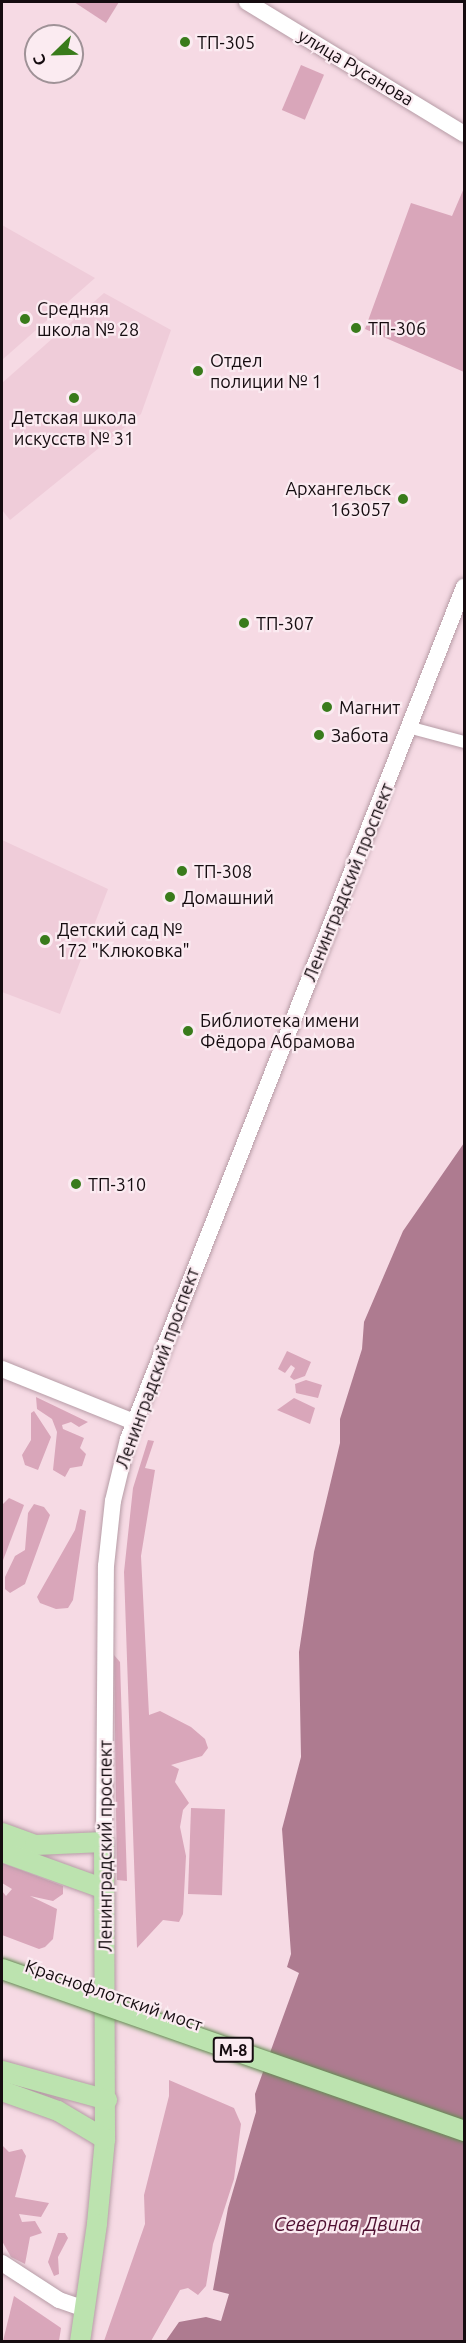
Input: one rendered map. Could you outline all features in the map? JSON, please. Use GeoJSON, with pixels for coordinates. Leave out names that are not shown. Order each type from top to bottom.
{"type":"FeatureCollection","features":[{"type":"Feature","properties":{"kind":"main road","name":"улица Русанова"},"geometry":{"type":"LineString","coordinates":[[257,4],[465,134]]}},
{"type":"Feature","properties":{"kind":"main road","name":"Ленинградский проспект"},"geometry":{"type":"LineString","coordinates":[[80,2342],[105,2139],[107,2100],[104,1842],[106,1566],[118,1473],[134,1422],[465,586]]}},
{"type":"Feature","properties":{"kind":"main road"},"geometry":{"type":"LineString","coordinates":[[2,1369],[134,1422]]}},
{"type":"Feature","properties":{"kind":"main road"},"geometry":{"type":"LineString","coordinates":[[2,1833],[35,1845],[104,1842]]}},
{"type":"Feature","properties":{"kind":"main road"},"geometry":{"type":"LineString","coordinates":[[2,1852],[105,1889]]}},
{"type":"Feature","properties":{"kind":"main road","name":"Краснофлотский мост"},"geometry":{"type":"LineString","coordinates":[[2,1956],[465,2118]]}},
{"type":"Feature","properties":{"kind":"main road","name":"Краснофлотский мост"},"geometry":{"type":"LineString","coordinates":[[2,1969],[465,2131]]}},
{"type":"Feature","properties":{"kind":"main road"},"geometry":{"type":"LineString","coordinates":[[2,2071],[107,2100]]}},
{"type":"Feature","properties":{"kind":"main road"},"geometry":{"type":"LineString","coordinates":[[2,2091],[58,2111],[105,2139]]}},
{"type":"Feature","properties":{"kind":"main road"},"geometry":{"type":"LineString","coordinates":[[2,2263],[59,2300],[85,2309]]}},
{"type":"Feature","properties":{"kind":"street"},"geometry":{"type":"LineString","coordinates":[[408,727],[465,742]]}},
{"type":"Feature","properties":{"kind":"shaded area"},"geometry":{"type":"Polygon","coordinates":[[[74,2],[119,2],[106,23],[74,2]]]}},
{"type":"Feature","properties":{"kind":"shaded area"},"geometry":{"type":"Polygon","coordinates":[[[301,65],[324,75],[305,120],[282,110],[301,65]]]}},
{"type":"Feature","properties":{"kind":"shaded area"},"geometry":{"type":"Polygon","coordinates":[[[464,188],[464,372],[365,329],[411,203],[452,216],[464,188]]]}},
{"type":"Feature","properties":{"kind":"shaded area","name":"Средняя школа № 28"},"geometry":{"type":"Polygon","coordinates":[[[2,225],[95,278],[2,360],[2,225]]]}},
{"type":"Feature","properties":{"kind":"shaded area","name":"Детская школа искусств № 31"},"geometry":{"type":"Polygon","coordinates":[[[104,293],[171,330],[141,414],[10,520],[2,510],[2,383],[104,293]]]}},
{"type":"Feature","properties":{"kind":"shaded area","name":"Детский сад № 172 \"Клюковка\""},"geometry":{"type":"Polygon","coordinates":[[[2,840],[108,889],[60,1014],[2,992],[2,840]]]}},
{"type":"Feature","properties":{"kind":"shaded area"},"geometry":{"type":"Polygon","coordinates":[[[287,1351],[311,1362],[305,1376],[294,1380],[290,1377],[295,1368],[291,1365],[285,1373],[278,1369],[287,1351]]]}},
{"type":"Feature","properties":{"kind":"shaded area"},"geometry":{"type":"Polygon","coordinates":[[[306,1380],[322,1385],[318,1398],[296,1393],[295,1384],[306,1380]]]}},
{"type":"Feature","properties":{"kind":"shaded area"},"geometry":{"type":"Polygon","coordinates":[[[36,1397],[88,1422],[79,1427],[71,1422],[62,1425],[63,1429],[84,1438],[80,1448],[86,1454],[82,1466],[70,1468],[65,1477],[53,1470],[57,1432],[52,1419],[37,1409],[36,1397]]]}},
{"type":"Feature","properties":{"kind":"shaded area"},"geometry":{"type":"Polygon","coordinates":[[[294,1398],[315,1408],[310,1424],[277,1410],[294,1398]]]}},
{"type":"Feature","properties":{"kind":"shaded area"},"geometry":{"type":"Polygon","coordinates":[[[34,1411],[51,1437],[38,1470],[25,1465],[22,1455],[31,1440],[31,1413],[34,1411]]]}},
{"type":"Feature","properties":{"kind":"shaded area"},"geometry":{"type":"Polygon","coordinates":[[[148,1440],[154,1441],[145,1468],[155,1470],[141,1556],[149,1715],[160,1711],[191,1727],[205,1739],[208,1748],[202,1756],[171,1765],[179,1769],[175,1782],[189,1803],[183,1810],[180,1827],[186,1856],[183,1914],[179,1922],[163,1920],[137,1948],[124,1572],[133,1488],[148,1440]]]}},
{"type":"Feature","properties":{"kind":"shaded area"},"geometry":{"type":"Polygon","coordinates":[[[9,1498],[24,1505],[2,1563],[2,1505],[9,1498]]]}},
{"type":"Feature","properties":{"kind":"shaded area"},"geometry":{"type":"Polygon","coordinates":[[[34,1504],[44,1507],[50,1515],[25,1584],[10,1593],[5,1589],[5,1577],[15,1556],[25,1550],[28,1513],[34,1504]]]}},
{"type":"Feature","properties":{"kind":"shaded area"},"geometry":{"type":"Polygon","coordinates":[[[80,1509],[86,1511],[73,1600],[68,1608],[56,1609],[40,1603],[37,1597],[75,1530],[80,1509]]]}},
{"type":"Feature","properties":{"kind":"shaded area"},"geometry":{"type":"Polygon","coordinates":[[[114,1655],[120,1662],[127,1881],[117,1880],[114,1655]]]}},
{"type":"Feature","properties":{"kind":"shaded area"},"geometry":{"type":"Polygon","coordinates":[[[191,1808],[225,1809],[222,1895],[188,1894],[191,1808]]]}},
{"type":"Feature","properties":{"kind":"shaded area"},"geometry":{"type":"Polygon","coordinates":[[[2,1863],[63,1886],[63,1894],[53,1901],[30,1896],[57,1909],[53,1939],[45,1947],[39,1949],[2,1935],[2,1891],[6,1896],[12,1889],[2,1883],[2,1863]]]}},
{"type":"Feature","properties":{"kind":"shaded area"},"geometry":{"type":"Polygon","coordinates":[[[169,2080],[234,2108],[241,2124],[234,2179],[213,2244],[206,2286],[198,2295],[188,2288],[180,2290],[151,2341],[104,2341],[145,2224],[144,2195],[169,2096],[169,2080]]]}},
{"type":"Feature","properties":{"kind":"shaded area"},"geometry":{"type":"Polygon","coordinates":[[[2,2145],[9,2152],[22,2149],[26,2156],[15,2197],[49,2203],[41,2217],[19,2214],[22,2222],[35,2221],[42,2233],[30,2237],[25,2264],[11,2257],[2,2241],[2,2145]]]}},
{"type":"Feature","properties":{"kind":"shaded area"},"geometry":{"type":"Polygon","coordinates":[[[58,2233],[65,2233],[68,2238],[58,2257],[59,2274],[54,2276],[48,2262],[58,2233]]]}},
{"type":"Feature","properties":{"kind":"shaded area"},"geometry":{"type":"Polygon","coordinates":[[[14,2296],[61,2328],[59,2341],[3,2341],[14,2296]]]}},
{"type":"Feature","properties":{"kind":"water","name":"Северная Двина"},"geometry":{"type":"Polygon","coordinates":[[[464,1143],[464,2341],[165,2342],[179,2322],[206,2317],[221,2321],[229,2294],[213,2290],[228,2208],[256,2112],[255,2094],[299,1973],[287,1967],[291,1954],[282,1829],[301,1757],[299,1652],[314,1552],[340,1443],[340,1419],[362,1349],[364,1322],[403,1231],[464,1143]]]}},
{"type":"Feature","properties":{"kind":"place","name":"ТП-305"},"geometry":{"type":"Point","coordinates":[185,42]}},
{"type":"Feature","properties":{"kind":"place","name":"Средняя школа № 28"},"geometry":{"type":"Point","coordinates":[25,319]}},
{"type":"Feature","properties":{"kind":"place","name":"ТП-306"},"geometry":{"type":"Point","coordinates":[356,328]}},
{"type":"Feature","properties":{"kind":"place","name":"Отдел полиции № 1"},"geometry":{"type":"Point","coordinates":[198,371]}},
{"type":"Feature","properties":{"kind":"place","name":"Детская школа искусств № 31"},"geometry":{"type":"Point","coordinates":[74,398]}},
{"type":"Feature","properties":{"kind":"place","name":"Архангельск 163057"},"geometry":{"type":"Point","coordinates":[403,499]}},
{"type":"Feature","properties":{"kind":"place","name":"ТП-307"},"geometry":{"type":"Point","coordinates":[244,623]}},
{"type":"Feature","properties":{"kind":"place","name":"Магнит"},"geometry":{"type":"Point","coordinates":[327,707]}},
{"type":"Feature","properties":{"kind":"place","name":"Забота"},"geometry":{"type":"Point","coordinates":[319,735]}},
{"type":"Feature","properties":{"kind":"place","name":"ТП-308"},"geometry":{"type":"Point","coordinates":[182,871]}},
{"type":"Feature","properties":{"kind":"place","name":"Домашний"},"geometry":{"type":"Point","coordinates":[170,897]}},
{"type":"Feature","properties":{"kind":"place","name":"Детский сад № 172 \"Клюковка\""},"geometry":{"type":"Point","coordinates":[45,940]}},
{"type":"Feature","properties":{"kind":"place","name":"Библиотека имени Фёдора Абрамова"},"geometry":{"type":"Point","coordinates":[188,1031]}},
{"type":"Feature","properties":{"kind":"place","name":"ТП-310"},"geometry":{"type":"Point","coordinates":[76,1184]}}]}
